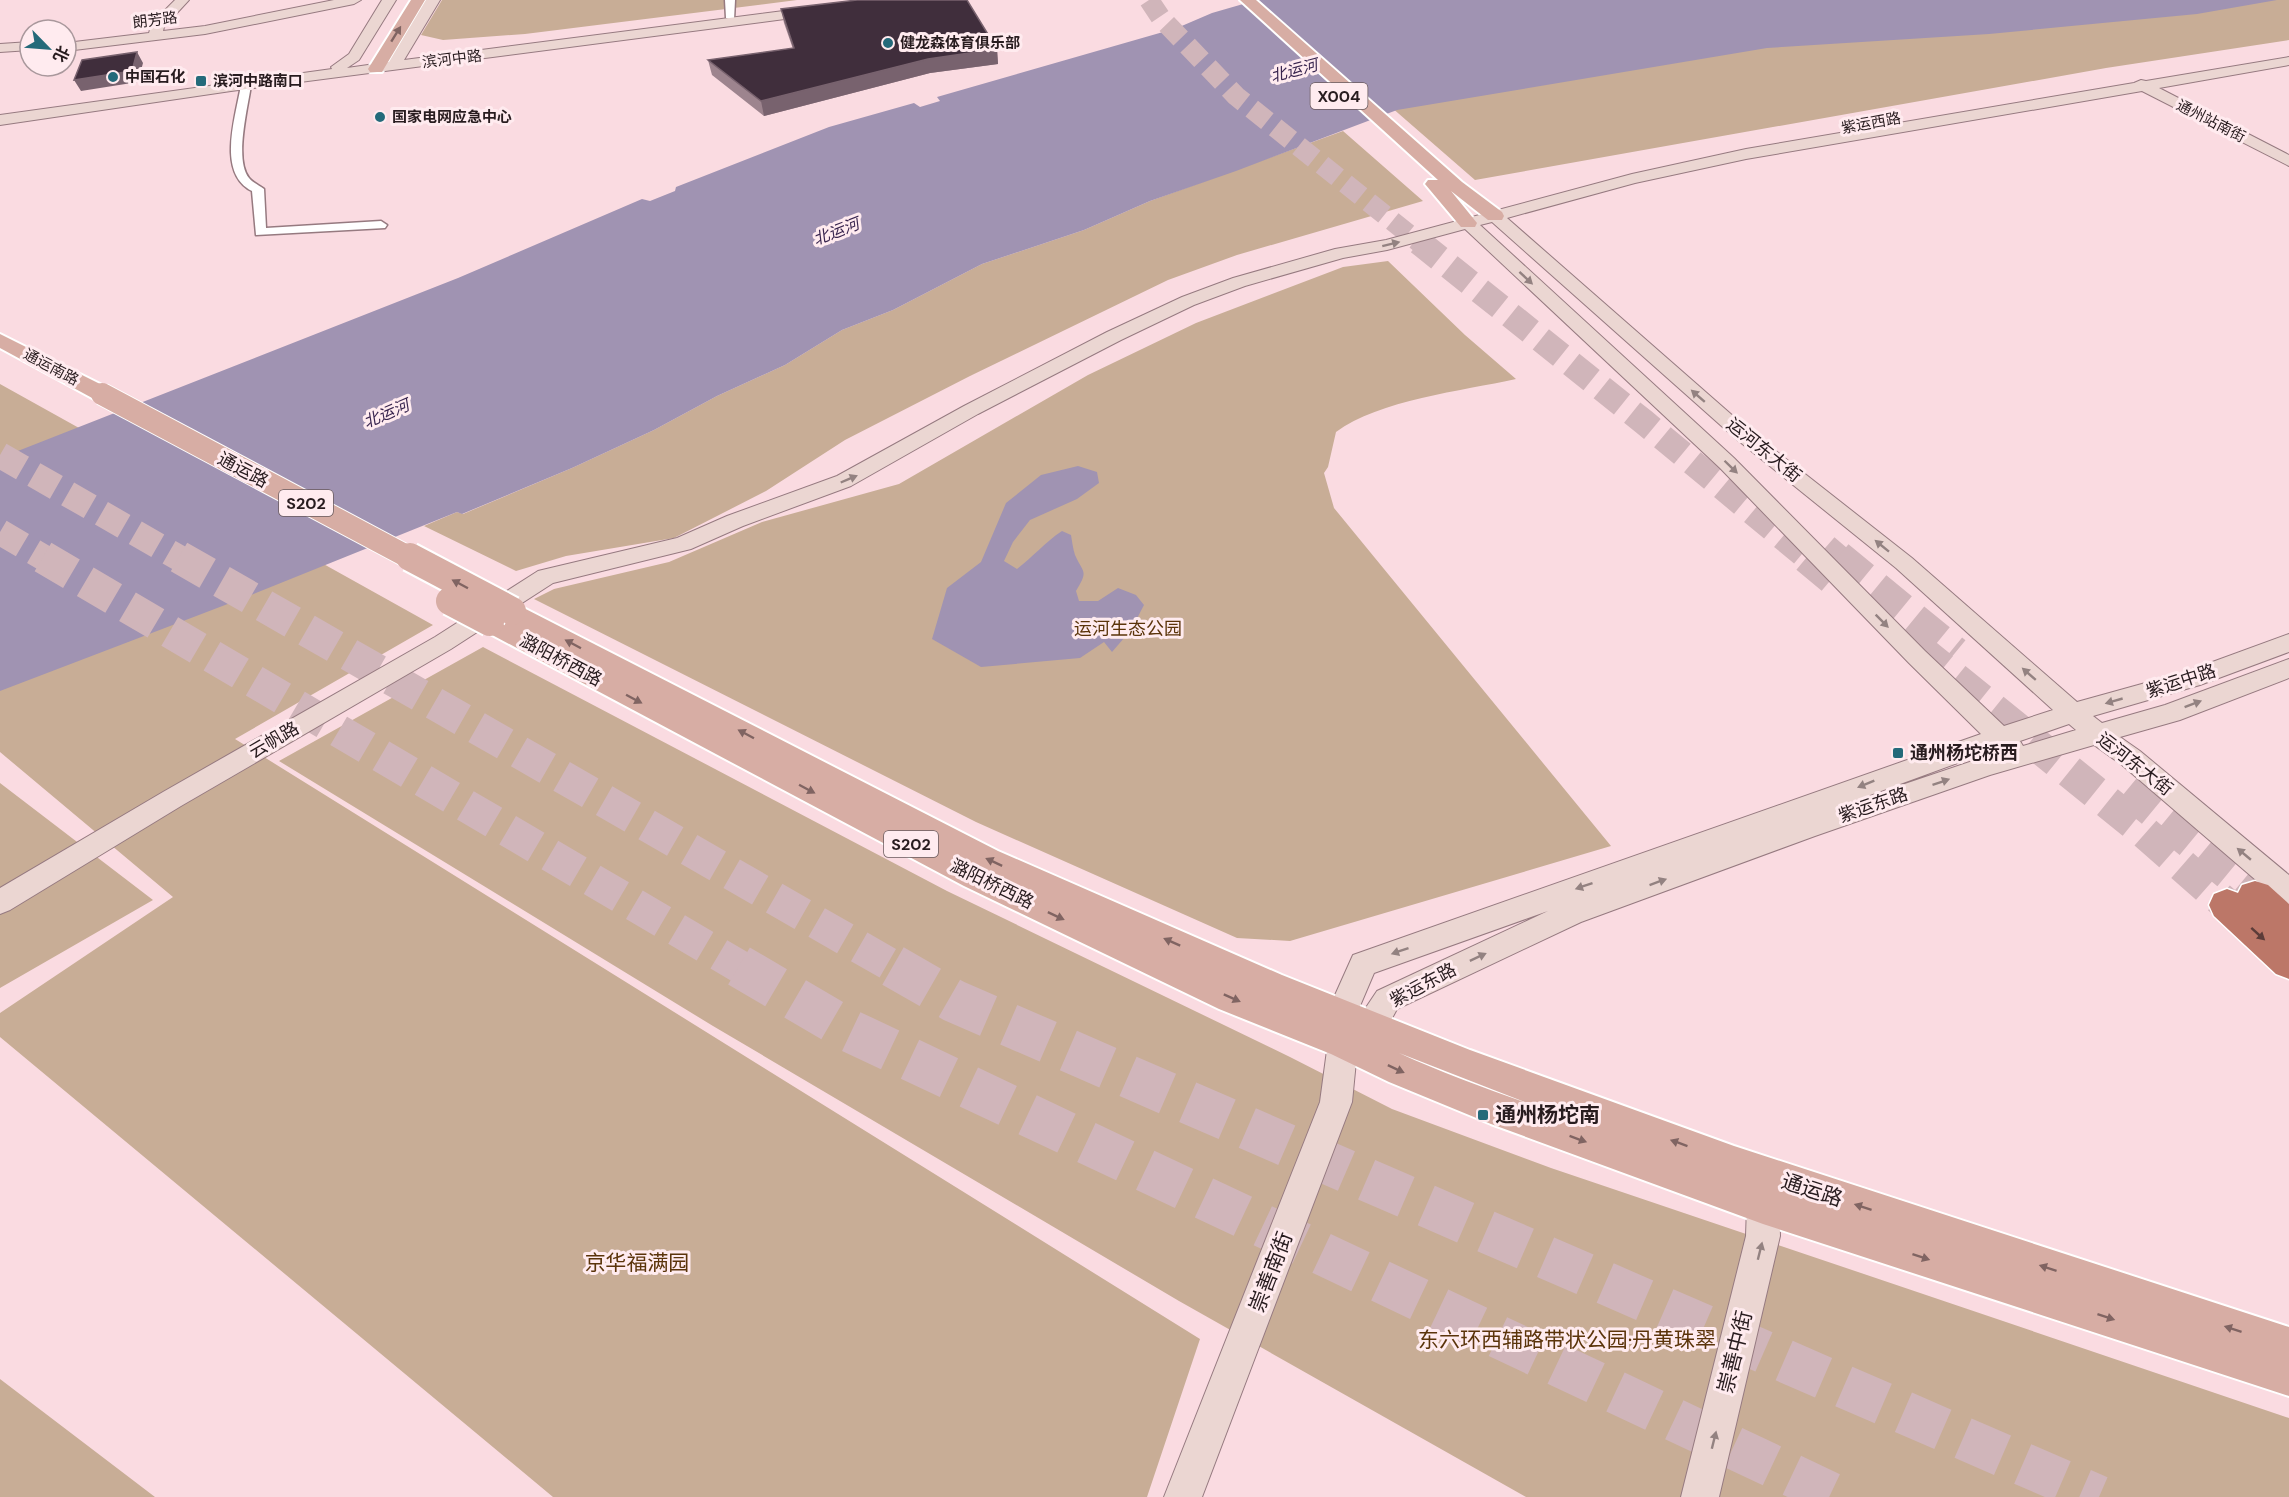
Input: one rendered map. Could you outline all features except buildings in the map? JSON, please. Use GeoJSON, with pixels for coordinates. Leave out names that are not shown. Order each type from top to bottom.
{"type":"FeatureCollection","features":[{"type":"Feature","properties":{"kind":"highway"},"geometry":{"type":"LineString","coordinates":[[2257,898],[2289,926]]}},
{"type":"Feature","properties":{"kind":"highway"},"geometry":{"type":"LineString","coordinates":[[2257,898],[2289,962]]}},
{"type":"Feature","properties":{"kind":"main road"},"geometry":{"type":"LineString","coordinates":[[155,35],[157,26],[182,0]]}},
{"type":"Feature","properties":{"kind":"main road","name":"朗芳路"},"geometry":{"type":"LineString","coordinates":[[155,35],[343,0]]}},
{"type":"Feature","properties":{"kind":"main road","name":"朗芳路"},"geometry":{"type":"LineString","coordinates":[[78,44],[155,35],[291,14],[354,0]]}},
{"type":"Feature","properties":{"kind":"main road"},"geometry":{"type":"LineString","coordinates":[[338,67],[354,57],[389,0]]}},
{"type":"Feature","properties":{"kind":"main road"},"geometry":{"type":"LineString","coordinates":[[369,67],[404,0]]}},
{"type":"Feature","properties":{"kind":"main road"},"geometry":{"type":"LineString","coordinates":[[369,67],[418,0]]}},
{"type":"Feature","properties":{"kind":"main road"},"geometry":{"type":"LineString","coordinates":[[396,62],[434,0]]}},
{"type":"Feature","properties":{"kind":"main road","name":"运河东大街"},"geometry":{"type":"LineString","coordinates":[[1238,0],[1449,188],[1488,212],[1742,434],[1904,563],[2072,713],[2131,758],[2257,898]]}},
{"type":"Feature","properties":{"kind":"main road","name":"滨河中路"},"geometry":{"type":"LineString","coordinates":[[0,114],[338,67],[369,67],[731,18],[824,9],[369,67],[0,120]]}},
{"type":"Feature","properties":{"kind":"main road"},"geometry":{"type":"LineString","coordinates":[[0,50],[18,49]]}},
{"type":"Feature","properties":{"kind":"main road","name":"紫运西路"},"geometry":{"type":"LineString","coordinates":[[735,521],[860,474],[982,404],[1188,301],[1296,266],[1463,218],[1746,154],[2289,54]]}},
{"type":"Feature","properties":{"kind":"main road","name":"紫运西路"},"geometry":{"type":"LineString","coordinates":[[2143,82],[2289,61]]}},
{"type":"Feature","properties":{"kind":"main road","name":"通州站南街"},"geometry":{"type":"LineString","coordinates":[[2143,82],[2289,155]]}},
{"type":"Feature","properties":{"kind":"main road","name":"通州站南街"},"geometry":{"type":"LineString","coordinates":[[2143,82],[2289,161]]}},
{"type":"Feature","properties":{"kind":"main road","name":"运河东大街"},"geometry":{"type":"LineString","coordinates":[[1449,188],[1463,218],[1727,463],[1917,657],[2020,757]]}},
{"type":"Feature","properties":{"kind":"main road"},"geometry":{"type":"LineString","coordinates":[[1500,254],[1507,247],[1520,248],[1549,273],[1576,289]]}},
{"type":"Feature","properties":{"kind":"main road","name":"通运南路"},"geometry":{"type":"LineString","coordinates":[[0,340],[94,397]]}},
{"type":"Feature","properties":{"kind":"main road","name":"通运南路"},"geometry":{"type":"LineString","coordinates":[[0,355],[94,397]]}},
{"type":"Feature","properties":{"kind":"main road","name":"通运路"},"geometry":{"type":"LineString","coordinates":[[94,397],[501,617]]}},
{"type":"Feature","properties":{"kind":"main road","name":"云帆路"},"geometry":{"type":"LineString","coordinates":[[0,902],[172,799],[443,643],[546,577],[661,551],[735,521]]}},
{"type":"Feature","properties":{"kind":"main road","name":"潞阳桥西路"},"geometry":{"type":"LineString","coordinates":[[501,617],[975,877],[1231,998],[1353,1027]]}},
{"type":"Feature","properties":{"kind":"main road","name":"紫运中路"},"geometry":{"type":"LineString","coordinates":[[2072,713],[2192,679],[2289,644]]}},
{"type":"Feature","properties":{"kind":"main road","name":"紫运中路"},"geometry":{"type":"LineString","coordinates":[[2097,734],[2171,713],[2289,668]]}},
{"type":"Feature","properties":{"kind":"main road","name":"紫运东路"},"geometry":{"type":"LineString","coordinates":[[1353,1027],[1363,964],[1818,803],[1898,771],[2072,713]]}},
{"type":"Feature","properties":{"kind":"main road","name":"紫运东路"},"geometry":{"type":"LineString","coordinates":[[1353,1027],[1387,1000],[1571,913],[1806,828],[2097,734]]}},
{"type":"Feature","properties":{"kind":"main road","name":"通运路"},"geometry":{"type":"LineString","coordinates":[[1353,1027],[1401,1071],[1481,1103],[1763,1206],[2289,1376]]}},
{"type":"Feature","properties":{"kind":"main road","name":"通运路"},"geometry":{"type":"LineString","coordinates":[[1353,1027],[1466,1064],[1734,1164],[2289,1347]]}},
{"type":"Feature","properties":{"kind":"main road","name":"崇善南街"},"geometry":{"type":"LineString","coordinates":[[1183,1497],[1336,1102],[1353,1027]]}},
{"type":"Feature","properties":{"kind":"main road","name":"崇善中街"},"geometry":{"type":"LineString","coordinates":[[1700,1497],[1763,1236],[1763,1206]]}},
{"type":"Feature","properties":{"kind":"street"},"geometry":{"type":"LineString","coordinates":[[730,0],[731,18]]}},
{"type":"Feature","properties":{"kind":"street"},"geometry":{"type":"LineString","coordinates":[[246,85],[237,152],[242,176],[246,182],[258,189],[260,232],[381,225]]}},
{"type":"Feature","properties":{"kind":"green space"},"geometry":{"type":"Polygon","coordinates":[[[442,0],[797,0],[525,34],[443,40],[421,35],[442,0]]]}},
{"type":"Feature","properties":{"kind":"green space"},"geometry":{"type":"Polygon","coordinates":[[[1268,0],[2289,0],[2289,40],[2106,68],[1475,180],[1268,0]]]}},
{"type":"Feature","properties":{"kind":"green space"},"geometry":{"type":"Polygon","coordinates":[[[1343,131],[1423,201],[1237,255],[1168,280],[970,376],[845,440],[766,491],[674,538],[566,556],[516,571],[424,526],[457,512],[463,514],[654,430],[717,396],[785,365],[842,330],[893,310],[982,264],[1084,230],[1150,201],[1343,131]]]}},
{"type":"Feature","properties":{"kind":"green space","name":"运河生态公园"},"geometry":{"type":"Polygon","coordinates":[[[1388,261],[1465,335],[1516,379],[1398,404],[1354,421],[1336,432],[1328,467],[1324,473],[1334,508],[1611,846],[1290,941],[1237,938],[976,822],[534,599],[554,589],[669,562],[762,522],[899,484],[1088,375],[1196,323],[1343,267],[1388,261]]]}},
{"type":"Feature","properties":{"kind":"green space","name":"京华福满园"},"geometry":{"type":"Polygon","coordinates":[[[0,384],[433,625],[235,739],[1200,1339],[1147,1497],[553,1497],[0,1037],[0,1013],[173,897],[0,752],[0,384]]]}},
{"type":"Feature","properties":{"kind":"green space","name":"东六环西辅路带状公园·丹黄珠翠"},"geometry":{"type":"Polygon","coordinates":[[[483,647],[947,891],[1290,1057],[1392,1109],[1551,1168],[2289,1418],[2289,1497],[1526,1497],[1179,1301],[713,1026],[279,761],[483,647]]]}},
{"type":"Feature","properties":{"kind":"green space"},"geometry":{"type":"Polygon","coordinates":[[[0,783],[153,900],[0,988],[0,783]]]}},
{"type":"Feature","properties":{"kind":"green space"},"geometry":{"type":"Polygon","coordinates":[[[0,1379],[155,1497],[0,1497],[0,1379]]]}},
{"type":"Feature","properties":{"kind":"water","name":"北运河"},"geometry":{"type":"Polygon","coordinates":[[[1257,0],[2277,0],[2197,14],[1989,34],[1767,48],[1397,110],[1150,201],[1084,230],[982,264],[893,310],[842,330],[785,365],[572,468],[462,514],[457,512],[246,597],[0,691],[0,458],[458,278],[642,199],[650,201],[675,191],[676,187],[829,127],[914,103],[920,107],[940,101],[937,97],[1177,28],[1212,13],[1257,0]]]}},
{"type":"Feature","properties":{"kind":"water"},"geometry":{"type":"Polygon","coordinates":[[[1078,466],[1097,472],[1099,483],[1077,499],[1030,520],[1013,542],[1004,561],[1017,569],[1062,531],[1071,535],[1075,555],[1084,575],[1076,591],[1079,601],[1098,601],[1118,588],[1136,595],[1144,605],[1131,630],[1112,652],[1104,642],[1080,658],[981,667],[932,639],[947,588],[981,562],[1006,503],[1041,475],[1078,466]]]}},
{"type":"Feature","properties":{"kind":"tunnel"},"geometry":{"type":"LineString","coordinates":[[1149,0],[1161,18],[1236,96],[1421,244]]}},
{"type":"Feature","properties":{"kind":"tunnel"},"geometry":{"type":"LineString","coordinates":[[1419,242],[1644,422],[1809,559]]}},
{"type":"Feature","properties":{"kind":"tunnel"},"geometry":{"type":"LineString","coordinates":[[0,455],[181,559]]}},
{"type":"Feature","properties":{"kind":"tunnel"},"geometry":{"type":"LineString","coordinates":[[0,532],[46,559]]}},
{"type":"Feature","properties":{"kind":"tunnel"},"geometry":{"type":"LineString","coordinates":[[1826,547],[1840,559]]}},
{"type":"Feature","properties":{"kind":"tunnel"},"geometry":{"type":"LineString","coordinates":[[43,557],[742,968]]}},
{"type":"Feature","properties":{"kind":"tunnel"},"geometry":{"type":"LineString","coordinates":[[179,557],[896,968]]}},
{"type":"Feature","properties":{"kind":"tunnel"},"geometry":{"type":"LineString","coordinates":[[1807,557],[1838,583]]}},
{"type":"Feature","properties":{"kind":"tunnel"},"geometry":{"type":"LineString","coordinates":[[1838,557],[1955,653]]}},
{"type":"Feature","properties":{"kind":"tunnel"},"geometry":{"type":"LineString","coordinates":[[1917,648],[2143,831],[2227,905]]}},
{"type":"Feature","properties":{"kind":"tunnel"},"geometry":{"type":"LineString","coordinates":[[2127,790],[2255,896]]}},
{"type":"Feature","properties":{"kind":"tunnel"},"geometry":{"type":"LineString","coordinates":[[739,966],[850,1031],[1838,1497]]}},
{"type":"Feature","properties":{"kind":"tunnel"},"geometry":{"type":"LineString","coordinates":[[893,966],[954,1001],[2099,1497]]}},
{"type":"Feature","properties":{"kind":"place","name":"健龙森体育俱乐部"},"geometry":{"type":"Point","coordinates":[888,43]}},
{"type":"Feature","properties":{"kind":"place","name":"中国石化"},"geometry":{"type":"Point","coordinates":[113,77]}},
{"type":"Feature","properties":{"kind":"place","name":"滨河中路南口"},"geometry":{"type":"Point","coordinates":[201,81]}},
{"type":"Feature","properties":{"kind":"place","name":"国家电网应急中心"},"geometry":{"type":"Point","coordinates":[380,117]}},
{"type":"Feature","properties":{"kind":"place","name":"通州杨坨桥西"},"geometry":{"type":"Point","coordinates":[1898,753]}},
{"type":"Feature","properties":{"kind":"place","name":"通州杨坨南"},"geometry":{"type":"Point","coordinates":[1483,1115]}}]}
